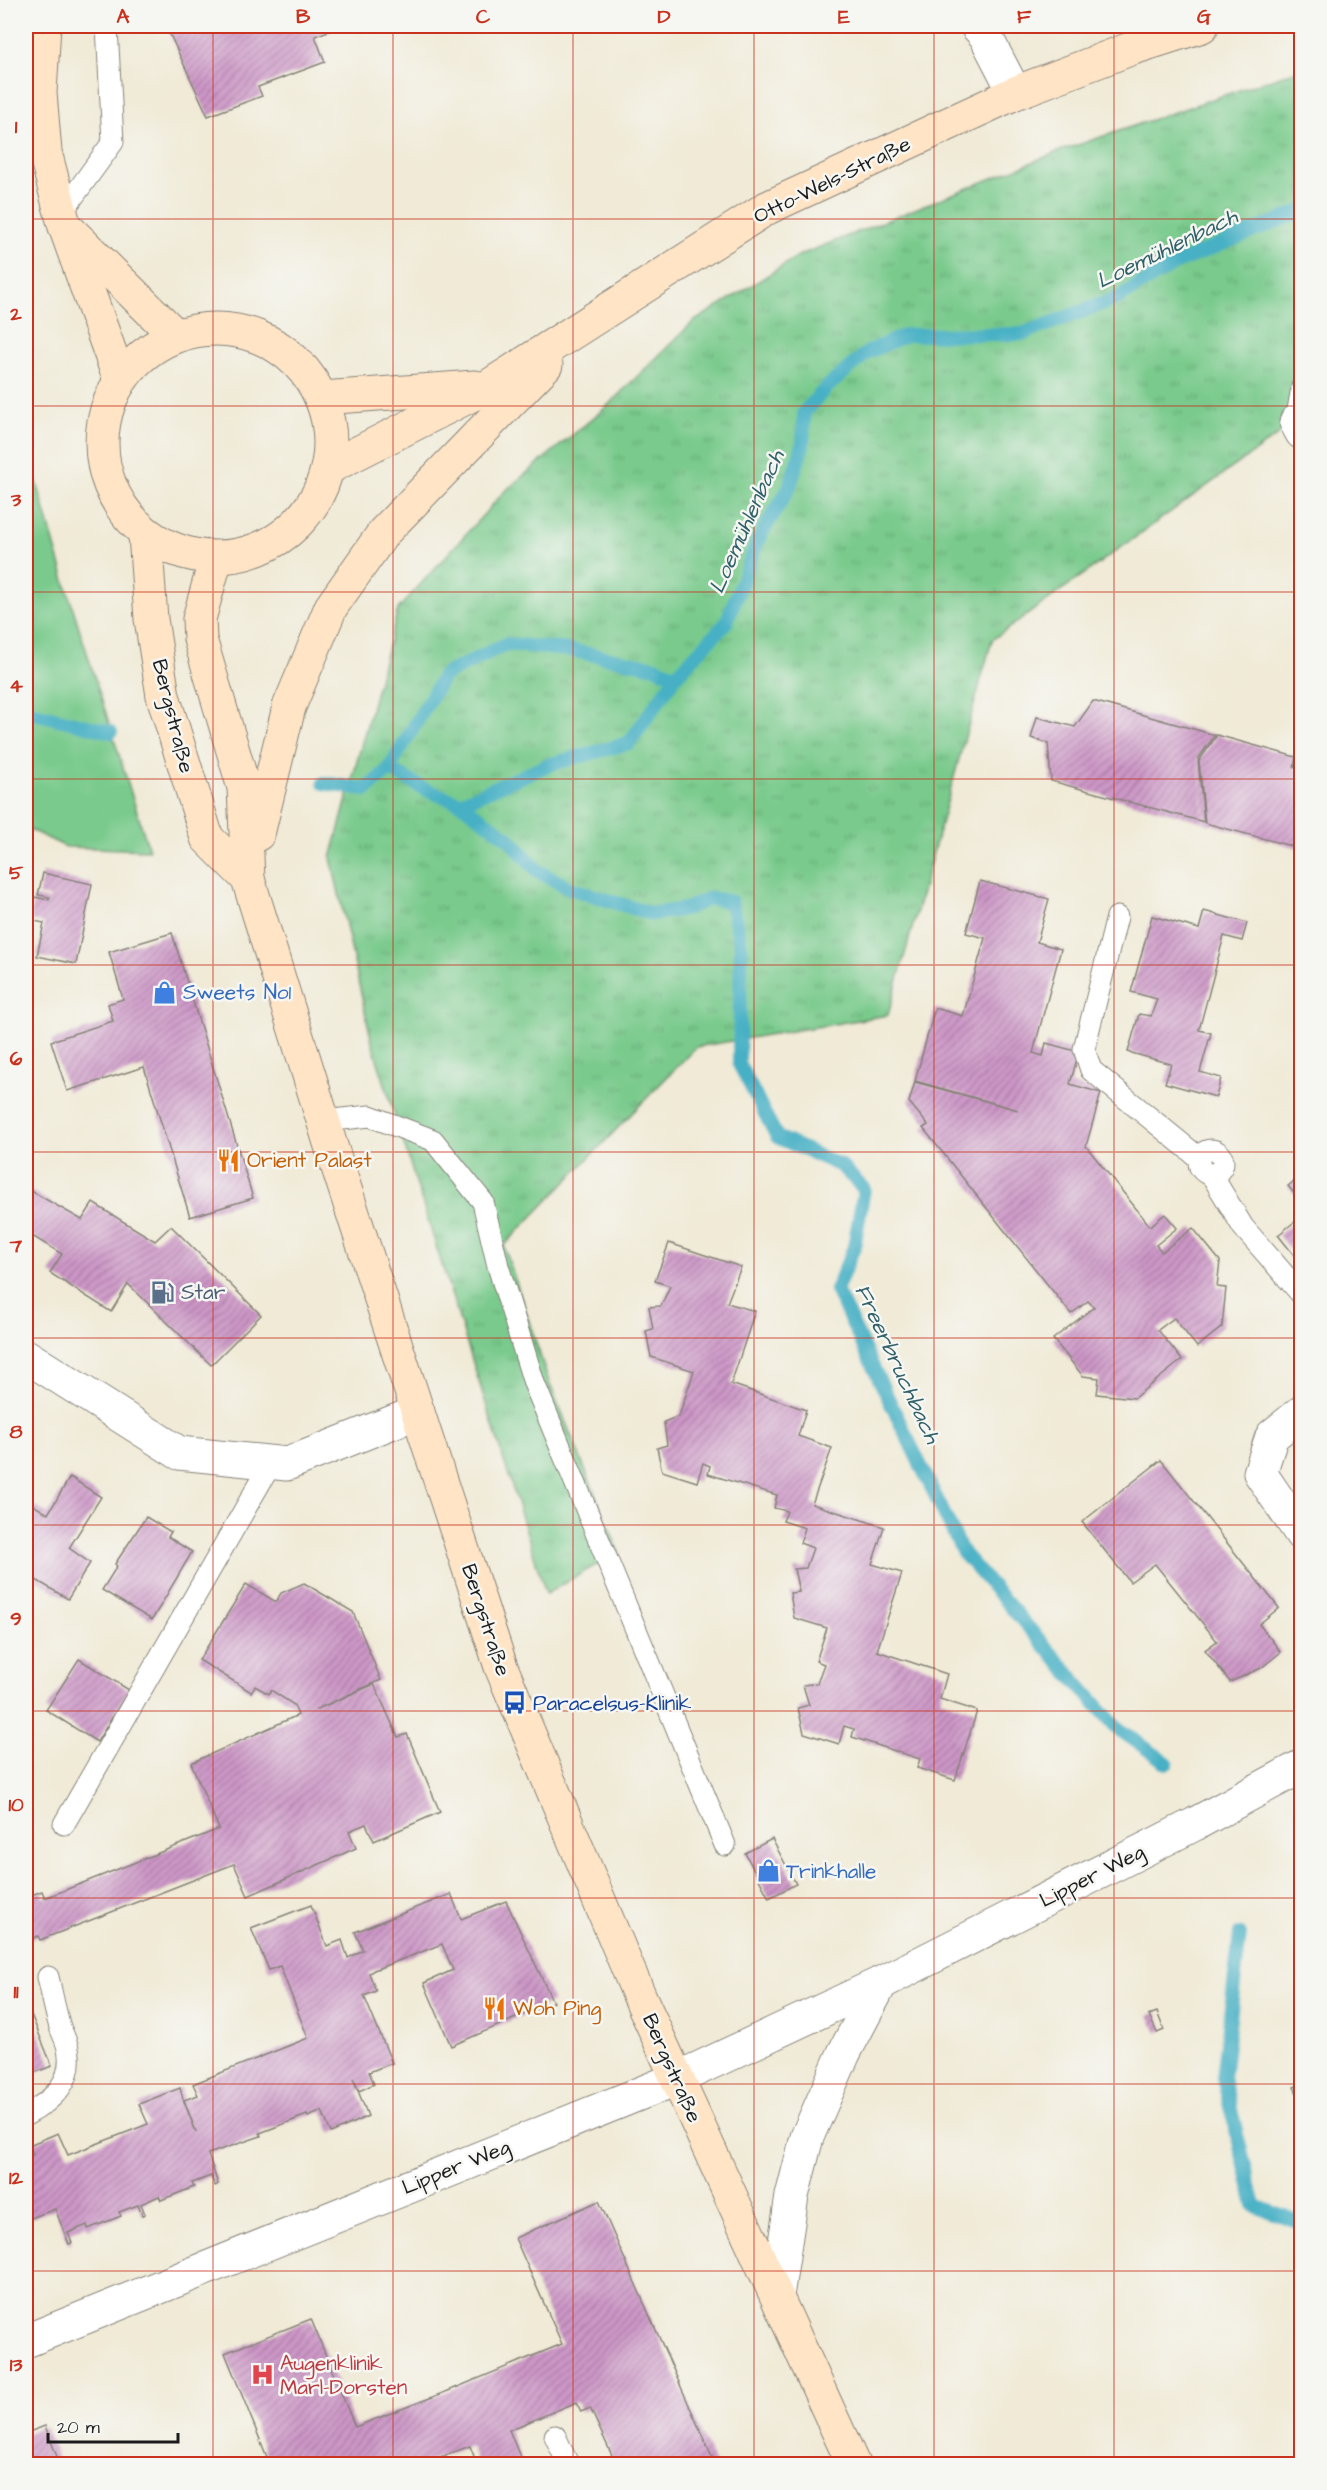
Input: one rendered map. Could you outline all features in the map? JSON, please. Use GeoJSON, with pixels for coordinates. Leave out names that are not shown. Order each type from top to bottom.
{"type":"FeatureCollection","features":[{"type":"Feature","properties":{"kind":"main road"},"geometry":{"type":"LineString","coordinates":[[44,26],[40,93],[45,152],[63,218],[120,380]]}},
{"type":"Feature","properties":{"kind":"main road","name":"Otto-Wels-Straße"},"geometry":{"type":"LineString","coordinates":[[328,468],[489,386],[767,208],[1014,93],[1130,49],[1202,26]]}},
{"type":"Feature","properties":{"kind":"main road"},"geometry":{"type":"LineString","coordinates":[[63,218],[175,335]]}},
{"type":"Feature","properties":{"kind":"main road"},"geometry":{"type":"LineString","coordinates":[[218,327],[261,337],[297,362],[322,398],[331,445],[328,468],[313,504],[288,533],[254,552],[216,558],[178,552],[146,534],[122,509],[106,479],[101,445],[106,411],[120,380],[144,353],[175,335],[218,327]]}},
{"type":"Feature","properties":{"kind":"main road"},"geometry":{"type":"LineString","coordinates":[[248,879],[264,800],[288,707],[330,607],[384,532],[582,328]]}},
{"type":"Feature","properties":{"kind":"main road","name":"Otto-Wels-Straße"},"geometry":{"type":"LineString","coordinates":[[322,398],[489,386]]}},
{"type":"Feature","properties":{"kind":"main road","name":"Bergstraße"},"geometry":{"type":"LineString","coordinates":[[146,534],[151,619],[163,696],[207,838],[248,879]]}},
{"type":"Feature","properties":{"kind":"main road","name":"Bergstraße"},"geometry":{"type":"LineString","coordinates":[[216,558],[199,619],[200,639],[244,788],[248,879],[418,1412],[515,1703],[676,2079],[853,2464]]}},
{"type":"Feature","properties":{"kind":"street"},"geometry":{"type":"LineString","coordinates":[[977,26],[985,35],[1014,93]]}},
{"type":"Feature","properties":{"kind":"street"},"geometry":{"type":"LineString","coordinates":[[26,1356],[179,1453],[287,1464],[418,1412]]}},
{"type":"Feature","properties":{"kind":"street"},"geometry":{"type":"LineString","coordinates":[[1302,1412],[1272,1436],[1260,1473],[1302,1535]]}},
{"type":"Feature","properties":{"kind":"street","name":"Lipper Weg"},"geometry":{"type":"LineString","coordinates":[[26,2340],[676,2079],[881,1983],[1195,1824],[1302,1766]]}},
{"type":"Feature","properties":{"kind":"street"},"geometry":{"type":"LineString","coordinates":[[777,2296],[792,2196],[807,2137],[844,2053],[881,1983]]}},
{"type":"Feature","properties":{"kind":"lane"},"geometry":{"type":"LineString","coordinates":[[63,218],[113,142],[107,26]]}},
{"type":"Feature","properties":{"kind":"lane"},"geometry":{"type":"LineString","coordinates":[[1299,428],[1302,387]]}},
{"type":"Feature","properties":{"kind":"lane"},"geometry":{"type":"LineString","coordinates":[[1117,917],[1084,1049],[1091,1070],[1205,1166],[1243,1227],[1302,1294]]}},
{"type":"Feature","properties":{"kind":"lane"},"geometry":{"type":"LineString","coordinates":[[324,1121],[370,1116],[433,1140],[483,1202],[498,1266],[534,1383],[725,1845]]}},
{"type":"Feature","properties":{"kind":"lane"},"geometry":{"type":"LineString","coordinates":[[64,1824],[272,1462]]}},
{"type":"Feature","properties":{"kind":"lane"},"geometry":{"type":"LineString","coordinates":[[26,2115],[57,2092],[68,2078],[70,2061],[68,2048],[48,1977]]}},
{"type":"Feature","properties":{"kind":"lane"},"geometry":{"type":"LineString","coordinates":[[555,2436],[568,2464]]}},
{"type":"Feature","properties":{"kind":"green space"},"geometry":{"type":"Polygon","coordinates":[[[1301,69],[1302,387],[1296,422],[992,640],[888,1015],[696,1047],[504,1246],[549,1382],[619,1552],[546,1594],[372,1043],[331,858],[398,609],[505,491],[605,408],[693,322],[800,255],[1060,151],[1301,69]]]}},
{"type":"Feature","properties":{"kind":"green space"},"geometry":{"type":"Polygon","coordinates":[[[26,444],[71,602],[149,850],[66,847],[26,828],[26,444]]]}},
{"type":"Feature","properties":{"kind":"building"},"geometry":{"type":"Polygon","coordinates":[[[166,26],[342,26],[315,36],[325,62],[258,87],[262,96],[208,116],[166,26]]]}},
{"type":"Feature","properties":{"kind":"building"},"geometry":{"type":"Polygon","coordinates":[[[1093,701],[1215,735],[1198,759],[1204,822],[1051,781],[1048,743],[1031,738],[1037,717],[1075,727],[1093,701]]]}},
{"type":"Feature","properties":{"kind":"building"},"geometry":{"type":"Polygon","coordinates":[[[1217,735],[1296,757],[1294,767],[1302,771],[1302,849],[1205,823],[1199,761],[1217,735]]]}},
{"type":"Feature","properties":{"kind":"building"},"geometry":{"type":"Polygon","coordinates":[[[43,873],[92,884],[76,964],[37,956],[44,923],[30,920],[34,897],[49,900],[50,897],[38,895],[43,873]]]}},
{"type":"Feature","properties":{"kind":"building"},"geometry":{"type":"Polygon","coordinates":[[[980,881],[1049,899],[1037,942],[1061,949],[1033,1053],[1043,1056],[1046,1043],[1079,1052],[1070,1084],[1101,1093],[1086,1146],[1150,1226],[1165,1214],[1177,1228],[1156,1245],[1162,1252],[1193,1228],[1220,1261],[1217,1287],[1226,1288],[1222,1327],[1197,1347],[1174,1318],[1158,1330],[1182,1360],[1134,1398],[1097,1394],[1099,1378],[1083,1376],[1053,1339],[1094,1307],[1088,1301],[1071,1314],[923,1128],[928,1125],[909,1102],[915,1082],[1018,1110],[915,1081],[935,1008],[963,1016],[985,938],[966,933],[980,881]]]}},
{"type":"Feature","properties":{"kind":"building"},"geometry":{"type":"Polygon","coordinates":[[[1204,911],[1247,923],[1242,941],[1224,936],[1199,1030],[1211,1033],[1200,1072],[1221,1078],[1216,1097],[1165,1083],[1171,1064],[1128,1052],[1139,1014],[1151,1016],[1157,999],[1131,992],[1152,916],[1199,929],[1204,911]]]}},
{"type":"Feature","properties":{"kind":"building"},"geometry":{"type":"Polygon","coordinates":[[[172,933],[253,1198],[190,1217],[144,1067],[67,1091],[51,1041],[113,1021],[108,1004],[123,999],[109,952],[172,933]]]}},
{"type":"Feature","properties":{"kind":"building"},"geometry":{"type":"Polygon","coordinates":[[[1302,1175],[1302,1203],[1288,1186],[1302,1175]]]}},
{"type":"Feature","properties":{"kind":"building"},"geometry":{"type":"Polygon","coordinates":[[[26,1188],[82,1220],[93,1203],[155,1241],[171,1226],[261,1315],[211,1365],[128,1284],[111,1312],[50,1273],[62,1254],[29,1234],[26,1239],[26,1188]]]}},
{"type":"Feature","properties":{"kind":"building"},"geometry":{"type":"Polygon","coordinates":[[[1302,1216],[1302,1265],[1278,1235],[1302,1216]]]}},
{"type":"Feature","properties":{"kind":"building"},"geometry":{"type":"Polygon","coordinates":[[[669,1243],[741,1267],[727,1303],[755,1311],[731,1384],[806,1410],[798,1436],[832,1448],[812,1504],[884,1527],[872,1564],[902,1573],[877,1651],[947,1674],[940,1699],[977,1711],[955,1780],[917,1768],[920,1759],[852,1737],[854,1729],[844,1726],[839,1744],[804,1733],[798,1708],[809,1705],[803,1685],[817,1683],[824,1664],[816,1661],[827,1628],[794,1618],[790,1593],[799,1592],[794,1569],[806,1568],[813,1548],[800,1543],[805,1528],[783,1521],[787,1511],[774,1508],[777,1495],[708,1474],[710,1466],[703,1463],[697,1482],[662,1471],[657,1448],[667,1445],[664,1422],[679,1416],[694,1371],[651,1357],[646,1331],[653,1329],[649,1307],[661,1306],[670,1286],[655,1281],[669,1243]]]}},
{"type":"Feature","properties":{"kind":"building"},"geometry":{"type":"Polygon","coordinates":[[[1161,1460],[1279,1608],[1259,1624],[1281,1652],[1261,1668],[1230,1682],[1205,1650],[1217,1641],[1155,1564],[1130,1582],[1082,1522],[1161,1460]]]}},
{"type":"Feature","properties":{"kind":"building"},"geometry":{"type":"Polygon","coordinates":[[[70,1477],[101,1497],[69,1548],[90,1563],[68,1599],[26,1574],[26,1540],[34,1527],[26,1522],[26,1498],[28,1502],[48,1514],[70,1477]]]}},
{"type":"Feature","properties":{"kind":"building"},"geometry":{"type":"Polygon","coordinates":[[[146,1517],[171,1532],[168,1537],[192,1552],[152,1620],[102,1590],[117,1566],[115,1564],[146,1517]]]}},
{"type":"Feature","properties":{"kind":"building"},"geometry":{"type":"Polygon","coordinates":[[[304,1583],[353,1612],[381,1680],[315,1710],[374,1684],[398,1737],[407,1734],[440,1812],[374,1841],[366,1824],[349,1831],[356,1848],[248,1896],[234,1864],[40,1940],[38,1936],[26,1941],[26,1897],[42,1891],[45,1898],[219,1829],[191,1763],[298,1715],[294,1705],[271,1690],[269,1694],[255,1686],[251,1692],[199,1660],[246,1584],[276,1602],[281,1593],[304,1583]]]}},
{"type":"Feature","properties":{"kind":"building"},"geometry":{"type":"Polygon","coordinates":[[[79,1659],[129,1690],[97,1742],[46,1710],[79,1659]]]}},
{"type":"Feature","properties":{"kind":"building"},"geometry":{"type":"Polygon","coordinates":[[[772,1839],[796,1884],[769,1898],[745,1853],[772,1839]]]}},
{"type":"Feature","properties":{"kind":"building"},"geometry":{"type":"Polygon","coordinates":[[[451,1894],[461,1919],[506,1901],[553,2002],[451,2046],[424,1983],[453,1970],[442,1944],[374,1970],[369,1973],[376,1991],[364,1996],[392,2063],[369,2072],[374,2084],[359,2091],[353,2078],[368,2116],[331,2133],[322,2111],[260,2133],[261,2136],[208,2154],[218,2184],[215,2186],[211,2176],[192,2183],[194,2187],[161,2200],[159,2196],[141,2204],[145,2214],[142,2215],[138,2205],[119,2212],[121,2216],[88,2229],[87,2225],[68,2233],[72,2243],[69,2244],[55,2209],[26,2220],[26,2157],[33,2154],[29,2145],[58,2133],[68,2155],[148,2124],[139,2104],[180,2088],[183,2099],[196,2132],[184,2100],[198,2095],[193,2084],[308,2038],[280,1966],[269,1970],[251,1928],[311,1905],[327,1946],[342,1940],[348,1958],[363,1950],[355,1932],[451,1894]]]}},
{"type":"Feature","properties":{"kind":"building"},"geometry":{"type":"Polygon","coordinates":[[[26,2002],[52,2066],[26,2076],[26,2002]]]}},
{"type":"Feature","properties":{"kind":"building"},"geometry":{"type":"Polygon","coordinates":[[[1157,2012],[1164,2030],[1157,2033],[1149,2015],[1157,2012]]]}},
{"type":"Feature","properties":{"kind":"building"},"geometry":{"type":"Polygon","coordinates":[[[1302,2083],[1302,2103],[1294,2087],[1302,2083]]]}},
{"type":"Feature","properties":{"kind":"building"},"geometry":{"type":"Polygon","coordinates":[[[599,2201],[715,2464],[616,2464],[590,2408],[581,2412],[577,2402],[509,2430],[523,2464],[477,2464],[470,2446],[422,2464],[264,2464],[269,2462],[225,2353],[311,2319],[355,2427],[448,2391],[562,2344],[515,2238],[599,2201]]]}},
{"type":"Feature","properties":{"kind":"building"},"geometry":{"type":"Polygon","coordinates":[[[45,2426],[60,2464],[26,2464],[26,2433],[45,2426]]]}},
{"type":"Feature","properties":{"kind":"waterway","name":"Loemühlenbach"},"geometry":{"type":"LineString","coordinates":[[324,783],[366,790],[389,769],[444,675],[506,644],[569,650],[655,667],[676,676],[726,623],[758,540],[789,488],[803,445],[804,412],[826,388],[868,352],[906,335],[1022,334],[1118,298],[1176,263],[1302,211]]}},
{"type":"Feature","properties":{"kind":"waterway","name":"Loemühlenbach"},"geometry":{"type":"LineString","coordinates":[[389,769],[426,790],[460,803],[548,765],[629,743],[676,676]]}},
{"type":"Feature","properties":{"kind":"waterway","name":"Loemühlenbach"},"geometry":{"type":"LineString","coordinates":[[26,711],[111,732]]}},
{"type":"Feature","properties":{"kind":"waterway","name":"Freerbruchbach"},"geometry":{"type":"LineString","coordinates":[[460,803],[508,838],[538,871],[569,888],[652,914],[686,909],[710,898],[731,902],[741,946],[739,1064],[777,1137],[841,1166],[864,1189],[854,1247],[836,1290],[963,1553],[1117,1728],[1167,1763]]}},
{"type":"Feature","properties":{"kind":"waterway","name":"Freerbruchbach"},"geometry":{"type":"LineString","coordinates":[[1240,1934],[1223,2078],[1255,2206],[1302,2223]]}},
{"type":"Feature","properties":{"kind":"place","name":"Sweets No1"},"geometry":{"type":"Point","coordinates":[165,992]}},
{"type":"Feature","properties":{"kind":"place","name":"Orient Palast"},"geometry":{"type":"Point","coordinates":[229,1160]}},
{"type":"Feature","properties":{"kind":"place","name":"Star"},"geometry":{"type":"Point","coordinates":[163,1292]}},
{"type":"Feature","properties":{"kind":"place","name":"Paracelsus-Klinik"},"geometry":{"type":"Point","coordinates":[515,1703]}},
{"type":"Feature","properties":{"kind":"place","name":"Trinkhalle"},"geometry":{"type":"Point","coordinates":[768,1871]}},
{"type":"Feature","properties":{"kind":"place","name":"Woh Ping"},"geometry":{"type":"Point","coordinates":[495,2008]}},
{"type":"Feature","properties":{"kind":"place","name":"Augenklinik Marl-Dorsten"},"geometry":{"type":"Point","coordinates":[262,2375]}}]}
